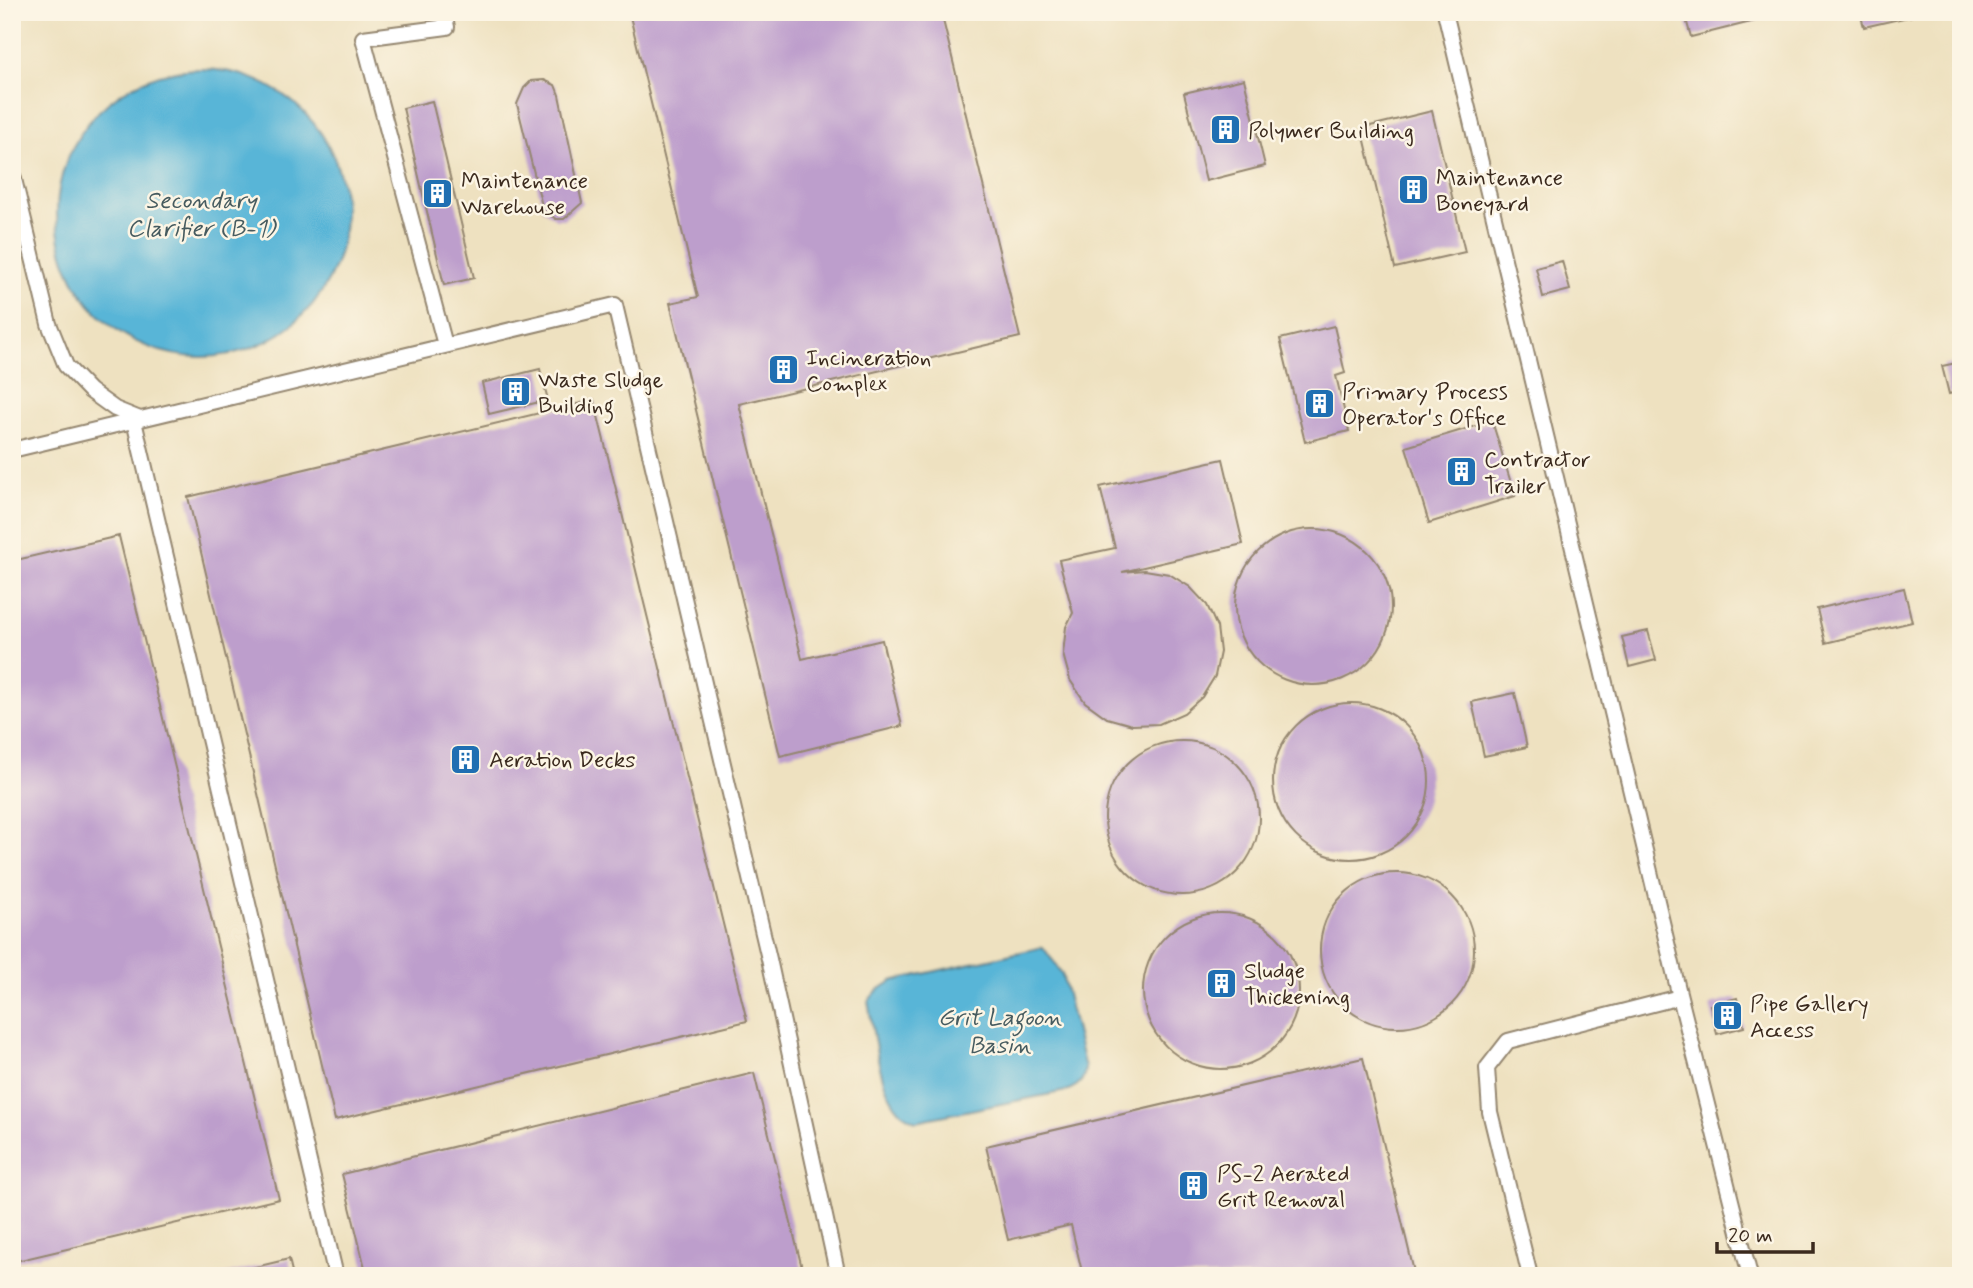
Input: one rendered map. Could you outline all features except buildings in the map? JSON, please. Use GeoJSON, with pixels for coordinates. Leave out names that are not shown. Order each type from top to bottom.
{"type":"FeatureCollection","features":[{"type":"Feature","properties":{"kind":"lane"},"geometry":{"type":"LineString","coordinates":[[444,12],[447,27],[363,38],[445,345]]}},
{"type":"Feature","properties":{"kind":"lane"},"geometry":{"type":"LineString","coordinates":[[1445,12],[1680,997],[1750,1276]]}},
{"type":"Feature","properties":{"kind":"lane"},"geometry":{"type":"LineString","coordinates":[[12,171],[49,324],[66,366],[90,391],[115,409],[137,420]]}},
{"type":"Feature","properties":{"kind":"lane"},"geometry":{"type":"LineString","coordinates":[[12,450],[615,304],[769,959],[838,1276]]}},
{"type":"Feature","properties":{"kind":"lane"},"geometry":{"type":"LineString","coordinates":[[137,420],[337,1276]]}},
{"type":"Feature","properties":{"kind":"lane"},"geometry":{"type":"LineString","coordinates":[[1530,1276],[1490,1112],[1486,1068],[1508,1041],[1680,997]]}},
{"type":"Feature","properties":{"kind":"water","name":"Secondary Clarifier (B-1)"},"geometry":{"type":"Polygon","coordinates":[[[187,69],[215,69],[243,75],[269,86],[293,101],[313,121],[328,145],[339,171],[345,213],[343,241],[328,281],[313,305],[293,325],[269,340],[243,351],[215,357],[187,357],[159,351],[133,340],[109,325],[89,305],[74,281],[63,255],[57,227],[57,199],[63,171],[74,145],[89,121],[109,101],[133,86],[159,75],[187,69]]]}},
{"type":"Feature","properties":{"kind":"water","name":"Grit Lagoon Basin"},"geometry":{"type":"Polygon","coordinates":[[[1043,947],[1062,974],[1085,1068],[1080,1083],[1066,1091],[916,1121],[902,1113],[887,1091],[882,1076],[868,1001],[892,981],[1043,947]]]}},
{"type":"Feature","properties":{"kind":"place","name":"Polymer Building"},"geometry":{"type":"Point","coordinates":[1225,130]}},
{"type":"Feature","properties":{"kind":"place","name":"Maintenance Boneyard"},"geometry":{"type":"Point","coordinates":[1413,190]}},
{"type":"Feature","properties":{"kind":"place","name":"Maintenance Warehouse"},"geometry":{"type":"Point","coordinates":[438,193]}},
{"type":"Feature","properties":{"kind":"place","name":"Incineration Complex"},"geometry":{"type":"Point","coordinates":[783,370]}},
{"type":"Feature","properties":{"kind":"place","name":"Waste Sludge Building"},"geometry":{"type":"Point","coordinates":[515,392]}},
{"type":"Feature","properties":{"kind":"place","name":"Primary Process Operator's Office"},"geometry":{"type":"Point","coordinates":[1319,404]}},
{"type":"Feature","properties":{"kind":"place","name":"Contractor Trailer"},"geometry":{"type":"Point","coordinates":[1461,472]}},
{"type":"Feature","properties":{"kind":"place","name":"Aeration Decks"},"geometry":{"type":"Point","coordinates":[466,759]}},
{"type":"Feature","properties":{"kind":"place","name":"Sludge Thickening"},"geometry":{"type":"Point","coordinates":[1221,983]}},
{"type":"Feature","properties":{"kind":"place","name":"Pipe Gallery Access"},"geometry":{"type":"Point","coordinates":[1727,1016]}},
{"type":"Feature","properties":{"kind":"place","name":"PS-2 Aerated Grit Removal"},"geometry":{"type":"Point","coordinates":[1194,1186]}}]}
